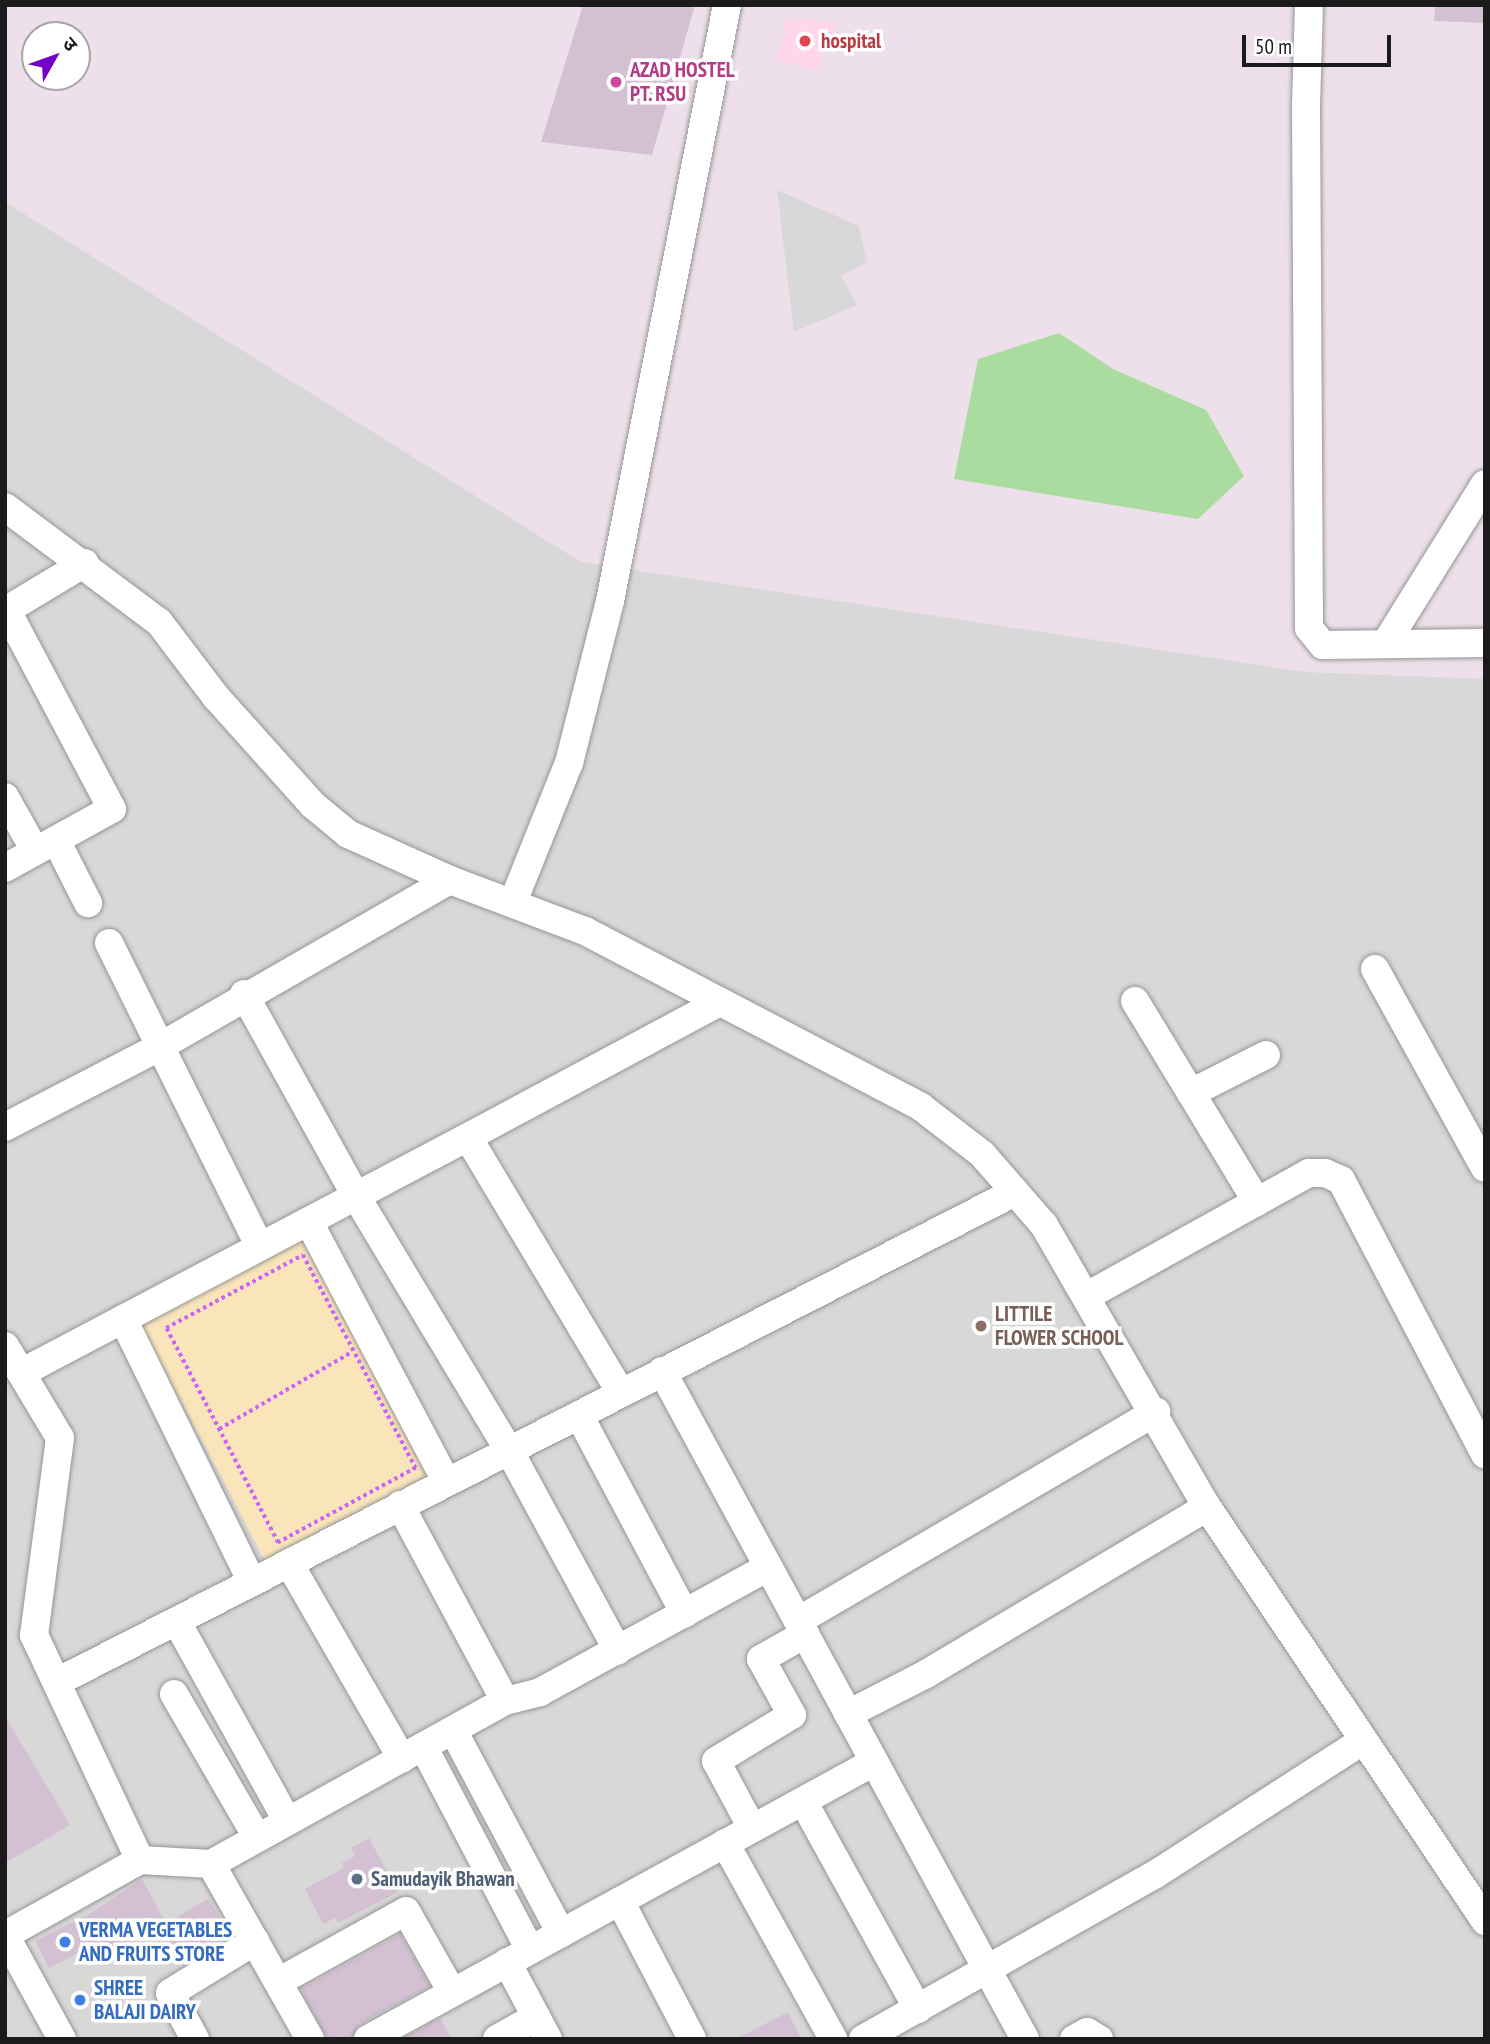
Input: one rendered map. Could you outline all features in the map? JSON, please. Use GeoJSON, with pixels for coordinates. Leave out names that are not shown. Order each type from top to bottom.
{"type":"FeatureCollection","features":[{"type":"Feature","properties":{"kind":"street"},"geometry":{"type":"LineString","coordinates":[[513,902],[569,763],[610,601],[727,5]]}},
{"type":"Feature","properties":{"kind":"street"},"geometry":{"type":"LineString","coordinates":[[1310,5],[1306,106],[1309,628],[1323,645],[1485,643]]}},
{"type":"Feature","properties":{"kind":"street"},"geometry":{"type":"LineString","coordinates":[[1386,643],[1485,484]]}},
{"type":"Feature","properties":{"kind":"street"},"geometry":{"type":"LineString","coordinates":[[5,507],[85,563],[159,622],[216,697],[313,805],[348,834],[450,880],[585,931],[921,1107],[982,1154],[1044,1225],[1156,1412],[1207,1507],[1362,1742],[1485,1920]]}},
{"type":"Feature","properties":{"kind":"street"},"geometry":{"type":"LineString","coordinates":[[5,868],[112,809],[6,611],[85,563]]}},
{"type":"Feature","properties":{"kind":"street"},"geometry":{"type":"LineString","coordinates":[[5,797],[46,845],[88,903]]}},
{"type":"Feature","properties":{"kind":"street"},"geometry":{"type":"LineString","coordinates":[[5,1127],[161,1046],[244,994],[450,880]]}},
{"type":"Feature","properties":{"kind":"street"},"geometry":{"type":"LineString","coordinates":[[109,943],[260,1247]]}},
{"type":"Feature","properties":{"kind":"street"},"geometry":{"type":"LineString","coordinates":[[1374,969],[1485,1168]]}},
{"type":"Feature","properties":{"kind":"street"},"geometry":{"type":"LineString","coordinates":[[244,994],[356,1196],[510,1452],[618,1651]]}},
{"type":"Feature","properties":{"kind":"street"},"geometry":{"type":"LineString","coordinates":[[1135,1001],[1257,1202]]}},
{"type":"Feature","properties":{"kind":"street"},"geometry":{"type":"LineString","coordinates":[[22,1373],[720,1002]]}},
{"type":"Feature","properties":{"kind":"street"},"geometry":{"type":"LineString","coordinates":[[1191,1093],[1266,1055]]}},
{"type":"Feature","properties":{"kind":"street"},"geometry":{"type":"LineString","coordinates":[[468,1137],[621,1393]]}},
{"type":"Feature","properties":{"kind":"street"},"geometry":{"type":"LineString","coordinates":[[1087,1296],[1309,1174],[1325,1173],[1341,1180],[1485,1454]]}},
{"type":"Feature","properties":{"kind":"street"},"geometry":{"type":"LineString","coordinates":[[57,1682],[177,1622],[251,1580],[510,1452],[662,1371],[1015,1192]]}},
{"type":"Feature","properties":{"kind":"street"},"geometry":{"type":"LineString","coordinates":[[309,1222],[446,1482]]}},
{"type":"Feature","properties":{"kind":"street"},"geometry":{"type":"LineString","coordinates":[[123,1319],[251,1580]]}},
{"type":"Feature","properties":{"kind":"street"},"geometry":{"type":"LineString","coordinates":[[5,1346],[60,1438],[34,1635],[140,1860]]}},
{"type":"Feature","properties":{"kind":"street"},"geometry":{"type":"LineString","coordinates":[[662,1371],[1025,2039]]}},
{"type":"Feature","properties":{"kind":"street"},"geometry":{"type":"LineString","coordinates":[[752,1828],[716,1761],[792,1715],[761,1659],[801,1628],[1156,1412]]}},
{"type":"Feature","properties":{"kind":"street"},"geometry":{"type":"LineString","coordinates":[[579,1415],[685,1614]]}},
{"type":"Feature","properties":{"kind":"street"},"geometry":{"type":"LineString","coordinates":[[400,1506],[505,1700]]}},
{"type":"Feature","properties":{"kind":"street"},"geometry":{"type":"LineString","coordinates":[[848,1714],[926,1674],[1207,1507]]}},
{"type":"Feature","properties":{"kind":"street"},"geometry":{"type":"LineString","coordinates":[[289,1563],[413,1754],[518,1956],[542,2028],[497,2039]]}},
{"type":"Feature","properties":{"kind":"street"},"geometry":{"type":"LineString","coordinates":[[62,2039],[5,1935],[140,1860],[212,1864],[286,1819],[454,1732],[505,1700],[540,1692],[768,1567]]}},
{"type":"Feature","properties":{"kind":"street"},"geometry":{"type":"LineString","coordinates":[[177,1622],[286,1819]]}},
{"type":"Feature","properties":{"kind":"street"},"geometry":{"type":"LineString","coordinates":[[174,1693],[257,1837]]}},
{"type":"Feature","properties":{"kind":"street"},"geometry":{"type":"LineString","coordinates":[[454,1732],[561,1933]]}},
{"type":"Feature","properties":{"kind":"street"},"geometry":{"type":"LineString","coordinates":[[863,2039],[895,2031],[918,2009],[988,1972],[1156,1874],[1362,1742]]}},
{"type":"Feature","properties":{"kind":"street"},"geometry":{"type":"LineString","coordinates":[[368,2039],[404,2030],[452,1993],[874,1762]]}},
{"type":"Feature","properties":{"kind":"street"},"geometry":{"type":"LineString","coordinates":[[803,1801],[918,2009]]}},
{"type":"Feature","properties":{"kind":"street"},"geometry":{"type":"LineString","coordinates":[[725,1843],[833,2039]]}},
{"type":"Feature","properties":{"kind":"street"},"geometry":{"type":"LineString","coordinates":[[212,1864],[310,2039]]}},
{"type":"Feature","properties":{"kind":"street"},"geometry":{"type":"LineString","coordinates":[[620,1900],[692,2039]]}},
{"type":"Feature","properties":{"kind":"street"},"geometry":{"type":"LineString","coordinates":[[278,1982],[405,1911],[452,1993]]}},
{"type":"Feature","properties":{"kind":"street"},"geometry":{"type":"LineString","coordinates":[[195,2039],[170,1993],[256,1941]]}},
{"type":"Feature","properties":{"kind":"street"},"geometry":{"type":"LineString","coordinates":[[1074,2039],[1087,2032],[1099,2039]]}},
{"type":"Feature","properties":{"kind":"path"},"geometry":{"type":"LineString","coordinates":[[303,1255],[354,1351],[416,1468],[278,1543],[166,1328],[303,1255]]}},
{"type":"Feature","properties":{"kind":"path"},"geometry":{"type":"LineString","coordinates":[[219,1430],[354,1351]]}},
{"type":"Feature","properties":{"kind":"shaded area","name":"hospital"},"geometry":{"type":"Polygon","coordinates":[[[786,19],[838,22],[817,70],[778,61],[786,19]]]}},
{"type":"Feature","properties":{"kind":"shaded area"},"geometry":{"type":"Polygon","coordinates":[[[777,190],[859,226],[867,262],[841,276],[857,305],[794,332],[777,190]]]}},
{"type":"Feature","properties":{"kind":"shaded area"},"geometry":{"type":"Polygon","coordinates":[[[5,202],[581,562],[1305,672],[1485,679],[1485,2039],[5,2039],[5,202]]]}},
{"type":"Feature","properties":{"kind":"shaded area"},"geometry":{"type":"Polygon","coordinates":[[[1059,333],[1113,369],[1206,410],[1244,476],[1198,519],[954,479],[978,359],[1059,333]]]}},
{"type":"Feature","properties":{"kind":"shaded area"},"geometry":{"type":"Polygon","coordinates":[[[305,1236],[437,1480],[268,1566],[139,1321],[305,1236]]]}},
{"type":"Feature","properties":{"kind":"building","name":"AZAD HOSTEL PT. RSU"},"geometry":{"type":"Polygon","coordinates":[[[583,5],[695,5],[652,155],[541,142],[583,5]]]}},
{"type":"Feature","properties":{"kind":"building"},"geometry":{"type":"Polygon","coordinates":[[[1435,5],[1485,5],[1485,23],[1434,21],[1435,5]]]}},
{"type":"Feature","properties":{"kind":"building"},"geometry":{"type":"Polygon","coordinates":[[[5,1716],[70,1825],[5,1863],[5,1716]]]}},
{"type":"Feature","properties":{"kind":"building","name":"Samudayik Bhawan"},"geometry":{"type":"Polygon","coordinates":[[[369,1838],[398,1892],[338,1923],[336,1918],[323,1924],[305,1889],[344,1868],[342,1863],[355,1856],[351,1848],[369,1838]]]}},
{"type":"Feature","properties":{"kind":"building"},"geometry":{"type":"Polygon","coordinates":[[[142,1879],[165,1921],[108,1954],[100,1941],[49,1968],[35,1941],[86,1916],[142,1879]]]}},
{"type":"Feature","properties":{"kind":"building"},"geometry":{"type":"Polygon","coordinates":[[[208,1899],[232,1934],[182,1961],[161,1926],[208,1899]]]}},
{"type":"Feature","properties":{"kind":"building"},"geometry":{"type":"Polygon","coordinates":[[[400,1934],[430,1986],[360,2024],[351,2039],[327,2039],[301,1989],[400,1934]]]}},
{"type":"Feature","properties":{"kind":"building"},"geometry":{"type":"Polygon","coordinates":[[[788,2012],[801,2039],[736,2039],[788,2012]]]}},
{"type":"Feature","properties":{"kind":"building"},"geometry":{"type":"Polygon","coordinates":[[[440,2018],[452,2039],[403,2039],[440,2018]]]}},
{"type":"Feature","properties":{"kind":"place","name":"hospital"},"geometry":{"type":"Point","coordinates":[805,41]}},
{"type":"Feature","properties":{"kind":"place","name":"AZAD HOSTEL PT. RSU"},"geometry":{"type":"Point","coordinates":[616,82]}},
{"type":"Feature","properties":{"kind":"place","name":"LITTILE FLOWER SCHOOL"},"geometry":{"type":"Point","coordinates":[981,1326]}},
{"type":"Feature","properties":{"kind":"place","name":"Samudayik Bhawan"},"geometry":{"type":"Point","coordinates":[357,1879]}},
{"type":"Feature","properties":{"kind":"place","name":"VERMA VEGETABLES AND FRUITS STORE"},"geometry":{"type":"Point","coordinates":[65,1942]}},
{"type":"Feature","properties":{"kind":"place","name":"SHREE BALAJI DAIRY"},"geometry":{"type":"Point","coordinates":[80,2000]}}]}
